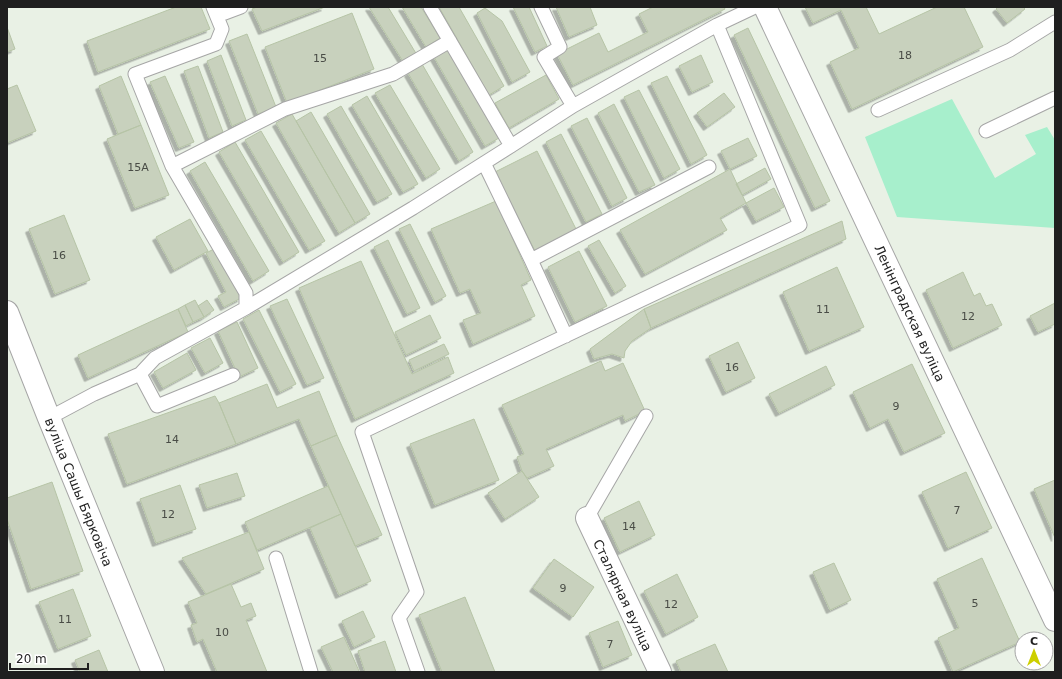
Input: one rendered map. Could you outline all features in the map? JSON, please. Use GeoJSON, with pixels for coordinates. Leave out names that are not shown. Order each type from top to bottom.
{"type":"FeatureCollection","features":[{"type":"Feature","properties":{"kind":"street","name":"Ленінградская вуліца"},"geometry":{"type":"LineString","coordinates":[[765,7],[1055,620]]}},
{"type":"Feature","properties":{"kind":"street","name":"вуліца Сашы Бярковіча"},"geometry":{"type":"LineString","coordinates":[[7,312],[48,418],[153,672]]}},
{"type":"Feature","properties":{"kind":"street","name":"Сталярная вуліца"},"geometry":{"type":"LineString","coordinates":[[587,518],[660,672]]}},
{"type":"Feature","properties":{"kind":"lane"},"geometry":{"type":"LineString","coordinates":[[241,7],[215,12],[222,29],[216,44],[135,74],[172,166],[246,293],[246,308]]}},
{"type":"Feature","properties":{"kind":"lane"},"geometry":{"type":"LineString","coordinates":[[430,7],[511,146]]}},
{"type":"Feature","properties":{"kind":"lane"},"geometry":{"type":"LineString","coordinates":[[541,7],[560,46],[544,57],[573,106]]}},
{"type":"Feature","properties":{"kind":"lane"},"geometry":{"type":"LineString","coordinates":[[48,418],[94,394],[140,374],[155,358],[246,308],[484,163],[573,106],[717,25],[755,7]]}},
{"type":"Feature","properties":{"kind":"lane"},"geometry":{"type":"LineString","coordinates":[[878,110],[1010,50],[1055,22]]}},
{"type":"Feature","properties":{"kind":"lane"},"geometry":{"type":"LineString","coordinates":[[418,672],[399,618],[417,592],[362,432],[800,225],[717,25]]}},
{"type":"Feature","properties":{"kind":"lane"},"geometry":{"type":"LineString","coordinates":[[172,166],[285,110],[393,74],[450,41]]}},
{"type":"Feature","properties":{"kind":"lane"},"geometry":{"type":"LineString","coordinates":[[986,131],[1055,98]]}},
{"type":"Feature","properties":{"kind":"lane"},"geometry":{"type":"LineString","coordinates":[[484,163],[532,260],[566,336]]}},
{"type":"Feature","properties":{"kind":"lane"},"geometry":{"type":"LineString","coordinates":[[532,260],[709,167]]}},
{"type":"Feature","properties":{"kind":"lane"},"geometry":{"type":"LineString","coordinates":[[140,374],[157,406],[233,376]]}},
{"type":"Feature","properties":{"kind":"lane"},"geometry":{"type":"LineString","coordinates":[[587,518],[646,416]]}},
{"type":"Feature","properties":{"kind":"lane"},"geometry":{"type":"LineString","coordinates":[[276,558],[311,672]]}},
{"type":"Feature","properties":{"kind":"green space"},"geometry":{"type":"Polygon","coordinates":[[[952,99],[995,178],[1036,154],[1025,135],[1047,127],[1055,140],[1055,228],[897,217],[865,137],[952,99]]]}},
{"type":"Feature","properties":{"kind":"building"},"geometry":{"type":"Polygon","coordinates":[[[176,7],[201,7],[210,29],[98,72],[87,41],[176,7]]]}},
{"type":"Feature","properties":{"kind":"building"},"geometry":{"type":"Polygon","coordinates":[[[257,7],[325,7],[262,31],[252,9],[257,7]]]}},
{"type":"Feature","properties":{"kind":"building"},"geometry":{"type":"Polygon","coordinates":[[[369,7],[388,7],[417,55],[404,63],[369,7]]]}},
{"type":"Feature","properties":{"kind":"building"},"geometry":{"type":"Polygon","coordinates":[[[402,7],[421,7],[440,38],[426,47],[402,7]]]}},
{"type":"Feature","properties":{"kind":"building"},"geometry":{"type":"Polygon","coordinates":[[[439,7],[459,7],[504,86],[489,95],[439,7]]]}},
{"type":"Feature","properties":{"kind":"building"},"geometry":{"type":"Polygon","coordinates":[[[513,7],[529,7],[547,46],[535,52],[513,7]]]}},
{"type":"Feature","properties":{"kind":"building"},"geometry":{"type":"Polygon","coordinates":[[[556,7],[590,7],[597,25],[569,37],[556,7]]]}},
{"type":"Feature","properties":{"kind":"building"},"geometry":{"type":"Polygon","coordinates":[[[653,7],[724,7],[725,9],[573,85],[557,54],[599,33],[608,52],[648,32],[639,14],[653,7]]]}},
{"type":"Feature","properties":{"kind":"building"},"geometry":{"type":"Polygon","coordinates":[[[805,7],[866,7],[879,34],[937,7],[964,7],[983,47],[852,109],[830,62],[859,48],[841,10],[813,23],[805,7]]]}},
{"type":"Feature","properties":{"kind":"building"},"geometry":{"type":"Polygon","coordinates":[[[998,7],[1023,7],[1025,9],[1007,23],[996,9],[998,7]]]}},
{"type":"Feature","properties":{"kind":"building"},"geometry":{"type":"Polygon","coordinates":[[[485,8],[502,21],[530,72],[512,82],[477,13],[485,8]]]}},
{"type":"Feature","properties":{"kind":"building"},"geometry":{"type":"Polygon","coordinates":[[[352,13],[374,69],[287,103],[265,47],[352,13]]]}},
{"type":"Feature","properties":{"kind":"building"},"geometry":{"type":"Polygon","coordinates":[[[7,27],[15,49],[7,52],[7,27]]]}},
{"type":"Feature","properties":{"kind":"building"},"geometry":{"type":"Polygon","coordinates":[[[748,28],[830,201],[815,208],[734,35],[748,28]]]}},
{"type":"Feature","properties":{"kind":"building"},"geometry":{"type":"Polygon","coordinates":[[[247,34],[276,107],[258,114],[229,41],[247,34]]]}},
{"type":"Feature","properties":{"kind":"building"},"geometry":{"type":"Polygon","coordinates":[[[448,49],[499,138],[485,146],[434,57],[448,49]]]}},
{"type":"Feature","properties":{"kind":"building"},"geometry":{"type":"Polygon","coordinates":[[[221,55],[246,120],[232,126],[207,61],[221,55]]]}},
{"type":"Feature","properties":{"kind":"building"},"geometry":{"type":"Polygon","coordinates":[[[701,55],[713,82],[692,92],[679,66],[701,55]]]}},
{"type":"Feature","properties":{"kind":"building"},"geometry":{"type":"Polygon","coordinates":[[[422,64],[473,152],[459,161],[408,73],[422,64]]]}},
{"type":"Feature","properties":{"kind":"building"},"geometry":{"type":"Polygon","coordinates":[[[198,66],[223,132],[209,138],[184,71],[198,66]]]}},
{"type":"Feature","properties":{"kind":"building"},"geometry":{"type":"Polygon","coordinates":[[[546,75],[559,99],[509,128],[495,103],[546,75]]]}},
{"type":"Feature","properties":{"kind":"building"},"geometry":{"type":"Polygon","coordinates":[[[121,76],[141,125],[118,134],[99,86],[121,76]]]}},
{"type":"Feature","properties":{"kind":"building"},"geometry":{"type":"Polygon","coordinates":[[[165,76],[194,142],[179,148],[150,82],[165,76]]]}},
{"type":"Feature","properties":{"kind":"building"},"geometry":{"type":"Polygon","coordinates":[[[667,76],[707,155],[691,164],[651,83],[667,76]]]}},
{"type":"Feature","properties":{"kind":"building"},"geometry":{"type":"Polygon","coordinates":[[[17,85],[36,131],[7,143],[7,89],[17,85]]]}},
{"type":"Feature","properties":{"kind":"building"},"geometry":{"type":"Polygon","coordinates":[[[390,85],[440,169],[426,178],[375,93],[390,85]]]}},
{"type":"Feature","properties":{"kind":"building"},"geometry":{"type":"Polygon","coordinates":[[[639,90],[680,169],[664,178],[624,97],[639,90]]]}},
{"type":"Feature","properties":{"kind":"building"},"geometry":{"type":"Polygon","coordinates":[[[724,93],[735,107],[707,127],[697,113],[724,93]]]}},
{"type":"Feature","properties":{"kind":"building"},"geometry":{"type":"Polygon","coordinates":[[[367,96],[418,184],[403,192],[352,105],[367,96]]]}},
{"type":"Feature","properties":{"kind":"building"},"geometry":{"type":"Polygon","coordinates":[[[614,104],[655,185],[639,192],[598,113],[614,104]]]}},
{"type":"Feature","properties":{"kind":"building"},"geometry":{"type":"Polygon","coordinates":[[[341,106],[392,194],[377,202],[327,114],[341,106]]]}},
{"type":"Feature","properties":{"kind":"building"},"geometry":{"type":"Polygon","coordinates":[[[311,112],[370,214],[355,223],[296,121],[311,112]]]}},
{"type":"Feature","properties":{"kind":"building"},"geometry":{"type":"Polygon","coordinates":[[[292,114],[355,223],[339,233],[276,123],[292,114]]]}},
{"type":"Feature","properties":{"kind":"building"},"geometry":{"type":"Polygon","coordinates":[[[587,118],[627,198],[612,206],[571,126],[587,118]]]}},
{"type":"Feature","properties":{"kind":"building"},"geometry":{"type":"Polygon","coordinates":[[[141,125],[169,195],[135,208],[107,139],[141,125]]]}},
{"type":"Feature","properties":{"kind":"building"},"geometry":{"type":"Polygon","coordinates":[[[261,131],[325,241],[309,250],[245,140],[261,131]]]}},
{"type":"Feature","properties":{"kind":"building"},"geometry":{"type":"Polygon","coordinates":[[[561,134],[602,214],[586,222],[546,142],[561,134]]]}},
{"type":"Feature","properties":{"kind":"building"},"geometry":{"type":"Polygon","coordinates":[[[748,138],[757,156],[730,169],[721,151],[748,138]]]}},
{"type":"Feature","properties":{"kind":"building"},"geometry":{"type":"Polygon","coordinates":[[[235,142],[299,252],[283,262],[219,152],[235,142]]]}},
{"type":"Feature","properties":{"kind":"building"},"geometry":{"type":"Polygon","coordinates":[[[537,151],[577,231],[535,251],[495,172],[537,151]]]}},
{"type":"Feature","properties":{"kind":"building"},"geometry":{"type":"Polygon","coordinates":[[[205,162],[269,271],[253,281],[190,171],[205,162]]]}},
{"type":"Feature","properties":{"kind":"building"},"geometry":{"type":"Polygon","coordinates":[[[765,168],[771,179],[742,195],[736,184],[765,168]]]}},
{"type":"Feature","properties":{"kind":"building"},"geometry":{"type":"Polygon","coordinates":[[[730,169],[746,203],[720,218],[727,230],[645,274],[620,230],[730,169]]]}},
{"type":"Feature","properties":{"kind":"building"},"geometry":{"type":"Polygon","coordinates":[[[774,188],[784,207],[756,221],[746,203],[774,188]]]}},
{"type":"Feature","properties":{"kind":"building"},"geometry":{"type":"Polygon","coordinates":[[[496,201],[531,280],[521,285],[535,316],[473,344],[463,320],[481,313],[470,289],[460,293],[431,229],[496,201]]]}},
{"type":"Feature","properties":{"kind":"building"},"geometry":{"type":"Polygon","coordinates":[[[64,215],[90,280],[55,294],[29,229],[64,215]]]}},
{"type":"Feature","properties":{"kind":"building"},"geometry":{"type":"Polygon","coordinates":[[[190,219],[208,251],[174,270],[156,237],[190,219]]]}},
{"type":"Feature","properties":{"kind":"building"},"geometry":{"type":"Polygon","coordinates":[[[842,221],[846,239],[651,328],[644,309],[842,221]]]}},
{"type":"Feature","properties":{"kind":"building"},"geometry":{"type":"Polygon","coordinates":[[[410,224],[446,296],[435,302],[399,229],[410,224]]]}},
{"type":"Feature","properties":{"kind":"building"},"geometry":{"type":"Polygon","coordinates":[[[388,240],[420,308],[407,314],[374,247],[388,240]]]}},
{"type":"Feature","properties":{"kind":"building"},"geometry":{"type":"Polygon","coordinates":[[[599,240],[626,286],[615,293],[588,246],[599,240]]]}},
{"type":"Feature","properties":{"kind":"building"},"geometry":{"type":"Polygon","coordinates":[[[216,248],[241,298],[224,307],[218,296],[226,292],[206,253],[216,248]]]}},
{"type":"Feature","properties":{"kind":"building"},"geometry":{"type":"Polygon","coordinates":[[[579,251],[607,306],[575,322],[548,267],[579,251]]]}},
{"type":"Feature","properties":{"kind":"building"},"geometry":{"type":"Polygon","coordinates":[[[361,261],[412,374],[448,357],[454,373],[355,419],[299,288],[361,261]]]}},
{"type":"Feature","properties":{"kind":"building"},"geometry":{"type":"Polygon","coordinates":[[[837,267],[864,327],[809,351],[783,292],[837,267]]]}},
{"type":"Feature","properties":{"kind":"building"},"geometry":{"type":"Polygon","coordinates":[[[963,272],[974,296],[980,293],[986,306],[992,304],[1002,325],[953,348],[926,290],[963,272]]]}},
{"type":"Feature","properties":{"kind":"building"},"geometry":{"type":"Polygon","coordinates":[[[287,299],[324,378],[307,385],[270,306],[287,299]]]}},
{"type":"Feature","properties":{"kind":"building"},"geometry":{"type":"Polygon","coordinates":[[[195,300],[204,317],[193,322],[185,305],[195,300]]]}},
{"type":"Feature","properties":{"kind":"building"},"geometry":{"type":"Polygon","coordinates":[[[207,300],[214,310],[204,317],[198,306],[207,300]]]}},
{"type":"Feature","properties":{"kind":"building"},"geometry":{"type":"Polygon","coordinates":[[[1055,303],[1055,324],[1038,332],[1030,316],[1055,303]]]}},
{"type":"Feature","properties":{"kind":"building"},"geometry":{"type":"Polygon","coordinates":[[[185,305],[193,322],[186,326],[178,309],[185,305]]]}},
{"type":"Feature","properties":{"kind":"building"},"geometry":{"type":"Polygon","coordinates":[[[178,309],[188,332],[88,378],[78,355],[178,309]]]}},
{"type":"Feature","properties":{"kind":"building"},"geometry":{"type":"Polygon","coordinates":[[[644,309],[651,328],[632,341],[625,351],[624,358],[612,354],[594,359],[590,349],[644,309]]]}},
{"type":"Feature","properties":{"kind":"building"},"geometry":{"type":"Polygon","coordinates":[[[259,310],[296,384],[280,392],[243,319],[259,310]]]}},
{"type":"Feature","properties":{"kind":"building"},"geometry":{"type":"Polygon","coordinates":[[[430,315],[441,338],[406,355],[395,332],[430,315]]]}},
{"type":"Feature","properties":{"kind":"building"},"geometry":{"type":"Polygon","coordinates":[[[237,322],[258,368],[239,377],[218,331],[237,322]]]}},
{"type":"Feature","properties":{"kind":"building"},"geometry":{"type":"Polygon","coordinates":[[[210,338],[223,363],[205,373],[191,348],[210,338]]]}},
{"type":"Feature","properties":{"kind":"building"},"geometry":{"type":"Polygon","coordinates":[[[738,342],[755,378],[726,392],[709,356],[738,342]]]}},
{"type":"Feature","properties":{"kind":"building"},"geometry":{"type":"Polygon","coordinates":[[[444,344],[449,354],[414,371],[409,360],[444,344]]]}},
{"type":"Feature","properties":{"kind":"building"},"geometry":{"type":"Polygon","coordinates":[[[187,353],[196,370],[163,388],[154,372],[187,353]]]}},
{"type":"Feature","properties":{"kind":"building"},"geometry":{"type":"Polygon","coordinates":[[[601,361],[605,371],[623,363],[645,411],[625,421],[623,415],[546,449],[554,466],[527,478],[522,471],[517,457],[524,454],[502,405],[601,361]]]}},
{"type":"Feature","properties":{"kind":"building"},"geometry":{"type":"Polygon","coordinates":[[[912,364],[945,433],[904,452],[888,419],[870,428],[853,392],[912,364]]]}},
{"type":"Feature","properties":{"kind":"building"},"geometry":{"type":"Polygon","coordinates":[[[826,366],[835,385],[779,413],[769,394],[826,366]]]}},
{"type":"Feature","properties":{"kind":"building"},"geometry":{"type":"Polygon","coordinates":[[[267,384],[277,408],[319,391],[337,435],[311,446],[299,419],[236,444],[219,403],[267,384]]]}},
{"type":"Feature","properties":{"kind":"building"},"geometry":{"type":"Polygon","coordinates":[[[215,396],[236,444],[127,484],[108,434],[215,396]]]}},
{"type":"Feature","properties":{"kind":"building"},"geometry":{"type":"Polygon","coordinates":[[[474,419],[499,480],[435,505],[410,444],[474,419]]]}},
{"type":"Feature","properties":{"kind":"building"},"geometry":{"type":"Polygon","coordinates":[[[337,435],[382,535],[355,546],[311,446],[337,435]]]}},
{"type":"Feature","properties":{"kind":"building"},"geometry":{"type":"Polygon","coordinates":[[[522,471],[539,497],[505,519],[488,493],[522,471]]]}},
{"type":"Feature","properties":{"kind":"building"},"geometry":{"type":"Polygon","coordinates":[[[966,472],[992,528],[948,548],[922,492],[966,472]]]}},
{"type":"Feature","properties":{"kind":"building"},"geometry":{"type":"Polygon","coordinates":[[[237,473],[245,496],[207,508],[199,485],[237,473]]]}},
{"type":"Feature","properties":{"kind":"building"},"geometry":{"type":"Polygon","coordinates":[[[1055,480],[1055,538],[1034,489],[1055,480]]]}},
{"type":"Feature","properties":{"kind":"building"},"geometry":{"type":"Polygon","coordinates":[[[52,482],[83,571],[31,589],[7,519],[7,498],[52,482]]]}},
{"type":"Feature","properties":{"kind":"building"},"geometry":{"type":"Polygon","coordinates":[[[180,485],[196,529],[156,543],[140,499],[180,485]]]}},
{"type":"Feature","properties":{"kind":"building"},"geometry":{"type":"Polygon","coordinates":[[[328,486],[341,514],[257,550],[245,522],[328,486]]]}},
{"type":"Feature","properties":{"kind":"building"},"geometry":{"type":"Polygon","coordinates":[[[639,501],[655,535],[620,552],[604,518],[639,501]]]}},
{"type":"Feature","properties":{"kind":"building"},"geometry":{"type":"Polygon","coordinates":[[[341,514],[371,581],[339,595],[310,528],[341,514]]]}},
{"type":"Feature","properties":{"kind":"building"},"geometry":{"type":"Polygon","coordinates":[[[249,532],[264,569],[206,594],[182,558],[249,532]]]}},
{"type":"Feature","properties":{"kind":"building"},"geometry":{"type":"Polygon","coordinates":[[[982,558],[1015,631],[1014,645],[953,672],[938,638],[959,628],[937,579],[982,558]]]}},
{"type":"Feature","properties":{"kind":"building"},"geometry":{"type":"Polygon","coordinates":[[[554,559],[594,587],[573,617],[533,588],[554,559]]]}},
{"type":"Feature","properties":{"kind":"building"},"geometry":{"type":"Polygon","coordinates":[[[834,563],[851,600],[830,610],[813,572],[834,563]]]}},
{"type":"Feature","properties":{"kind":"building"},"geometry":{"type":"Polygon","coordinates":[[[677,574],[698,617],[666,634],[644,591],[677,574]]]}},
{"type":"Feature","properties":{"kind":"building"},"geometry":{"type":"Polygon","coordinates":[[[231,584],[241,607],[251,603],[256,616],[246,620],[267,672],[217,672],[203,639],[197,642],[191,625],[197,623],[188,602],[231,584]]]}},
{"type":"Feature","properties":{"kind":"building"},"geometry":{"type":"Polygon","coordinates":[[[73,589],[91,636],[58,649],[39,602],[73,589]]]}},
{"type":"Feature","properties":{"kind":"building"},"geometry":{"type":"Polygon","coordinates":[[[465,597],[495,672],[442,672],[419,615],[465,597]]]}},
{"type":"Feature","properties":{"kind":"building"},"geometry":{"type":"Polygon","coordinates":[[[363,611],[375,637],[354,647],[342,621],[363,611]]]}},
{"type":"Feature","properties":{"kind":"building"},"geometry":{"type":"Polygon","coordinates":[[[618,621],[632,655],[603,667],[589,633],[618,621]]]}},
{"type":"Feature","properties":{"kind":"building"},"geometry":{"type":"Polygon","coordinates":[[[344,637],[359,671],[333,672],[321,647],[344,637]]]}},
{"type":"Feature","properties":{"kind":"building"},"geometry":{"type":"Polygon","coordinates":[[[385,641],[396,672],[365,672],[358,651],[385,641]]]}},
{"type":"Feature","properties":{"kind":"building"},"geometry":{"type":"Polygon","coordinates":[[[715,644],[728,672],[681,672],[676,661],[715,644]]]}},
{"type":"Feature","properties":{"kind":"building"},"geometry":{"type":"Polygon","coordinates":[[[99,650],[108,672],[80,672],[75,660],[99,650]]]}}]}
